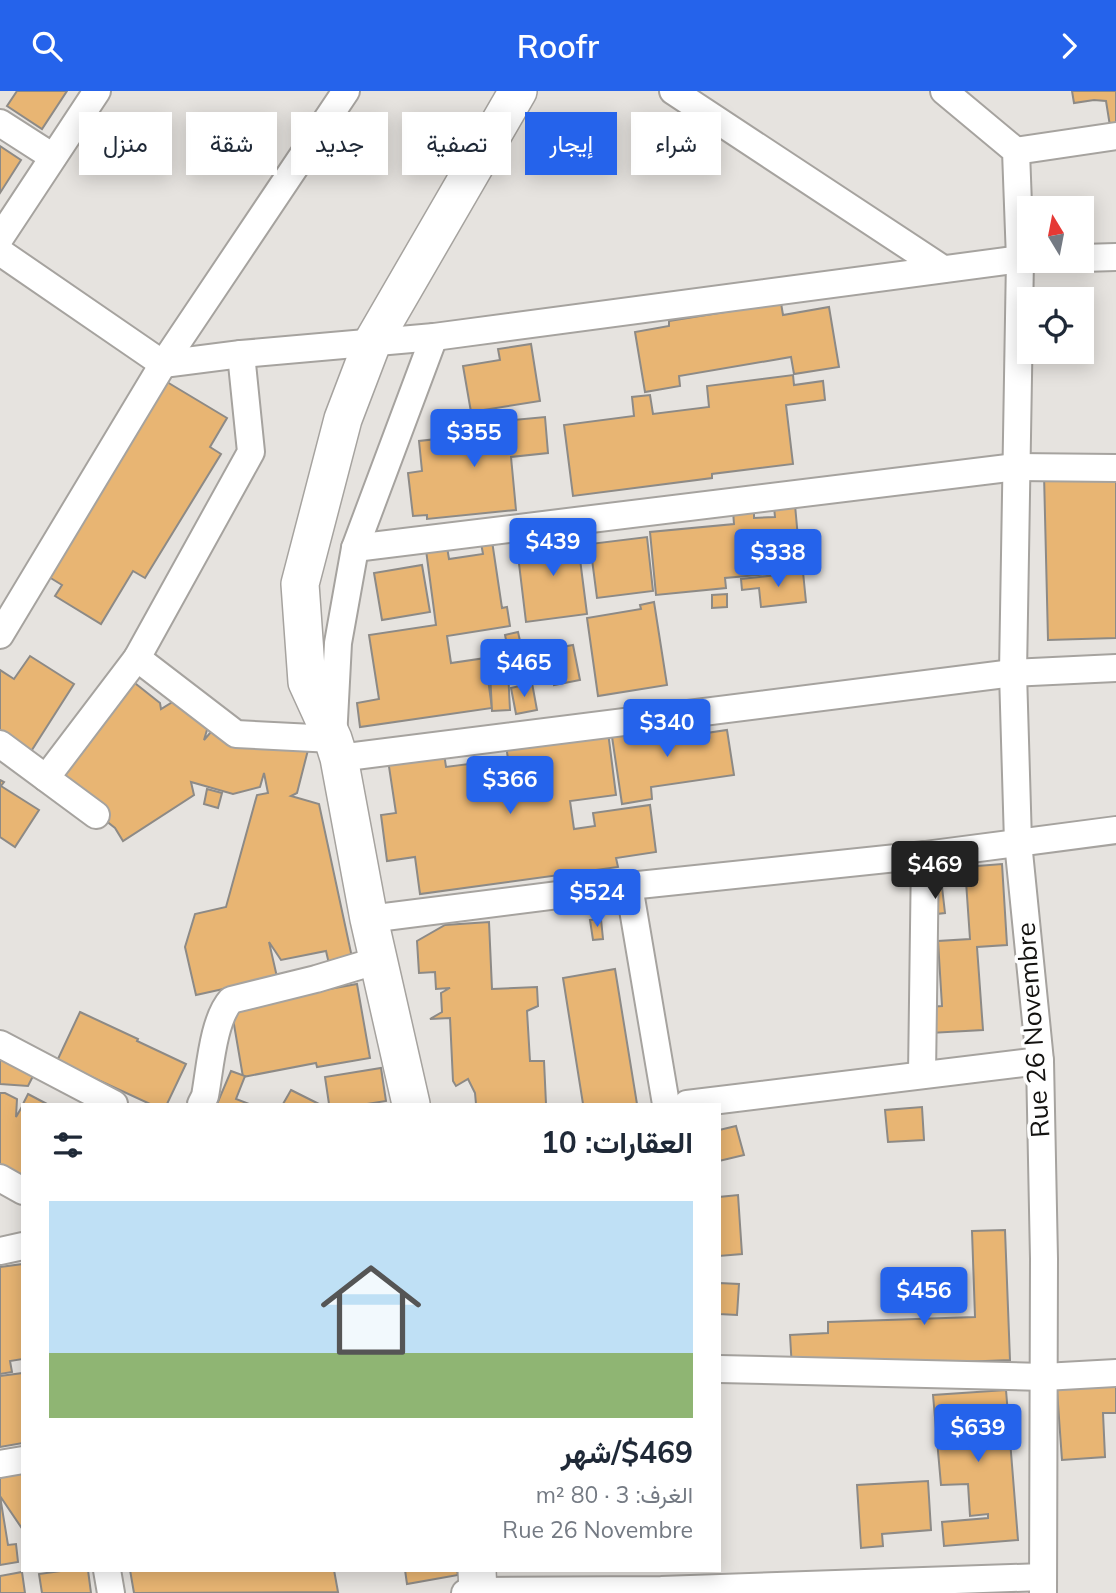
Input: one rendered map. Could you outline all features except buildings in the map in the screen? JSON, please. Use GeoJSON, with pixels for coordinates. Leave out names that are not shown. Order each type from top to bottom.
{"type":"FeatureCollection","features":[{"type":"Feature","properties":{"kind":"street"},"geometry":{"type":"LineString","coordinates":[[0,239],[97,91]]}},
{"type":"Feature","properties":{"kind":"street"},"geometry":{"type":"LineString","coordinates":[[0,635],[163,364],[346,91]]}},
{"type":"Feature","properties":{"kind":"street"},"geometry":{"type":"LineString","coordinates":[[336,748],[307,682],[300,584],[343,419],[372,343],[517,91]]}},
{"type":"Feature","properties":{"kind":"street"},"geometry":{"type":"LineString","coordinates":[[673,91],[943,269]]}},
{"type":"Feature","properties":{"kind":"street"},"geometry":{"type":"LineString","coordinates":[[944,91],[1016,151],[1116,136]]}},
{"type":"Feature","properties":{"kind":"street"},"geometry":{"type":"LineString","coordinates":[[0,123],[53,157]]}},
{"type":"Feature","properties":{"kind":"street","name":"Rue 26 Novembre"},"geometry":{"type":"LineString","coordinates":[[1016,151],[1020,196]]}},
{"type":"Feature","properties":{"kind":"street"},"geometry":{"type":"LineString","coordinates":[[0,252],[163,364],[242,354],[434,337],[1017,260]]}},
{"type":"Feature","properties":{"kind":"street"},"geometry":{"type":"LineString","coordinates":[[1094,258],[1116,257]]}},
{"type":"Feature","properties":{"kind":"street","name":"Rue 26 Novembre"},"geometry":{"type":"LineString","coordinates":[[1024,273],[1016,467],[1013,673],[1018,842],[1040,1061],[1044,1259],[1044,1585]]}},
{"type":"Feature","properties":{"kind":"street"},"geometry":{"type":"LineString","coordinates":[[411,1103],[369,919],[336,748],[338,643],[355,548],[434,337]]}},
{"type":"Feature","properties":{"kind":"street"},"geometry":{"type":"LineString","coordinates":[[46,778],[137,658],[251,451],[242,354]]}},
{"type":"Feature","properties":{"kind":"street"},"geometry":{"type":"LineString","coordinates":[[355,548],[1016,467],[1116,468]]}},
{"type":"Feature","properties":{"kind":"street"},"geometry":{"type":"LineString","coordinates":[[137,658],[236,734],[336,748],[1013,673],[1116,667]]}},
{"type":"Feature","properties":{"kind":"street"},"geometry":{"type":"LineString","coordinates":[[0,744],[96,815]]}},
{"type":"Feature","properties":{"kind":"street"},"geometry":{"type":"LineString","coordinates":[[369,919],[629,886],[925,855],[1116,830]]}},
{"type":"Feature","properties":{"kind":"street"},"geometry":{"type":"LineString","coordinates":[[922,1075],[925,855]]}},
{"type":"Feature","properties":{"kind":"street"},"geometry":{"type":"LineString","coordinates":[[629,886],[666,1103]]}},
{"type":"Feature","properties":{"kind":"street"},"geometry":{"type":"LineString","coordinates":[[202,1103],[218,1023],[231,1000],[379,960]]}},
{"type":"Feature","properties":{"kind":"street"},"geometry":{"type":"LineString","coordinates":[[0,1044],[112,1103]]}},
{"type":"Feature","properties":{"kind":"street"},"geometry":{"type":"LineString","coordinates":[[695,1103],[1040,1061]]}},
{"type":"Feature","properties":{"kind":"street"},"geometry":{"type":"LineString","coordinates":[[0,1178],[21,1190]]}},
{"type":"Feature","properties":{"kind":"street"},"geometry":{"type":"LineString","coordinates":[[0,1251],[21,1246]]}},
{"type":"Feature","properties":{"kind":"street"},"geometry":{"type":"LineString","coordinates":[[721,1369],[1044,1377],[1116,1373]]}},
{"type":"Feature","properties":{"kind":"street"},"geometry":{"type":"LineString","coordinates":[[0,1464],[21,1459]]}},
{"type":"Feature","properties":{"kind":"street"},"geometry":{"type":"LineString","coordinates":[[107,1572],[111,1593]]}},
{"type":"Feature","properties":{"kind":"street"},"geometry":{"type":"LineString","coordinates":[[474,1587],[661,1591],[1044,1585]]}}]}
